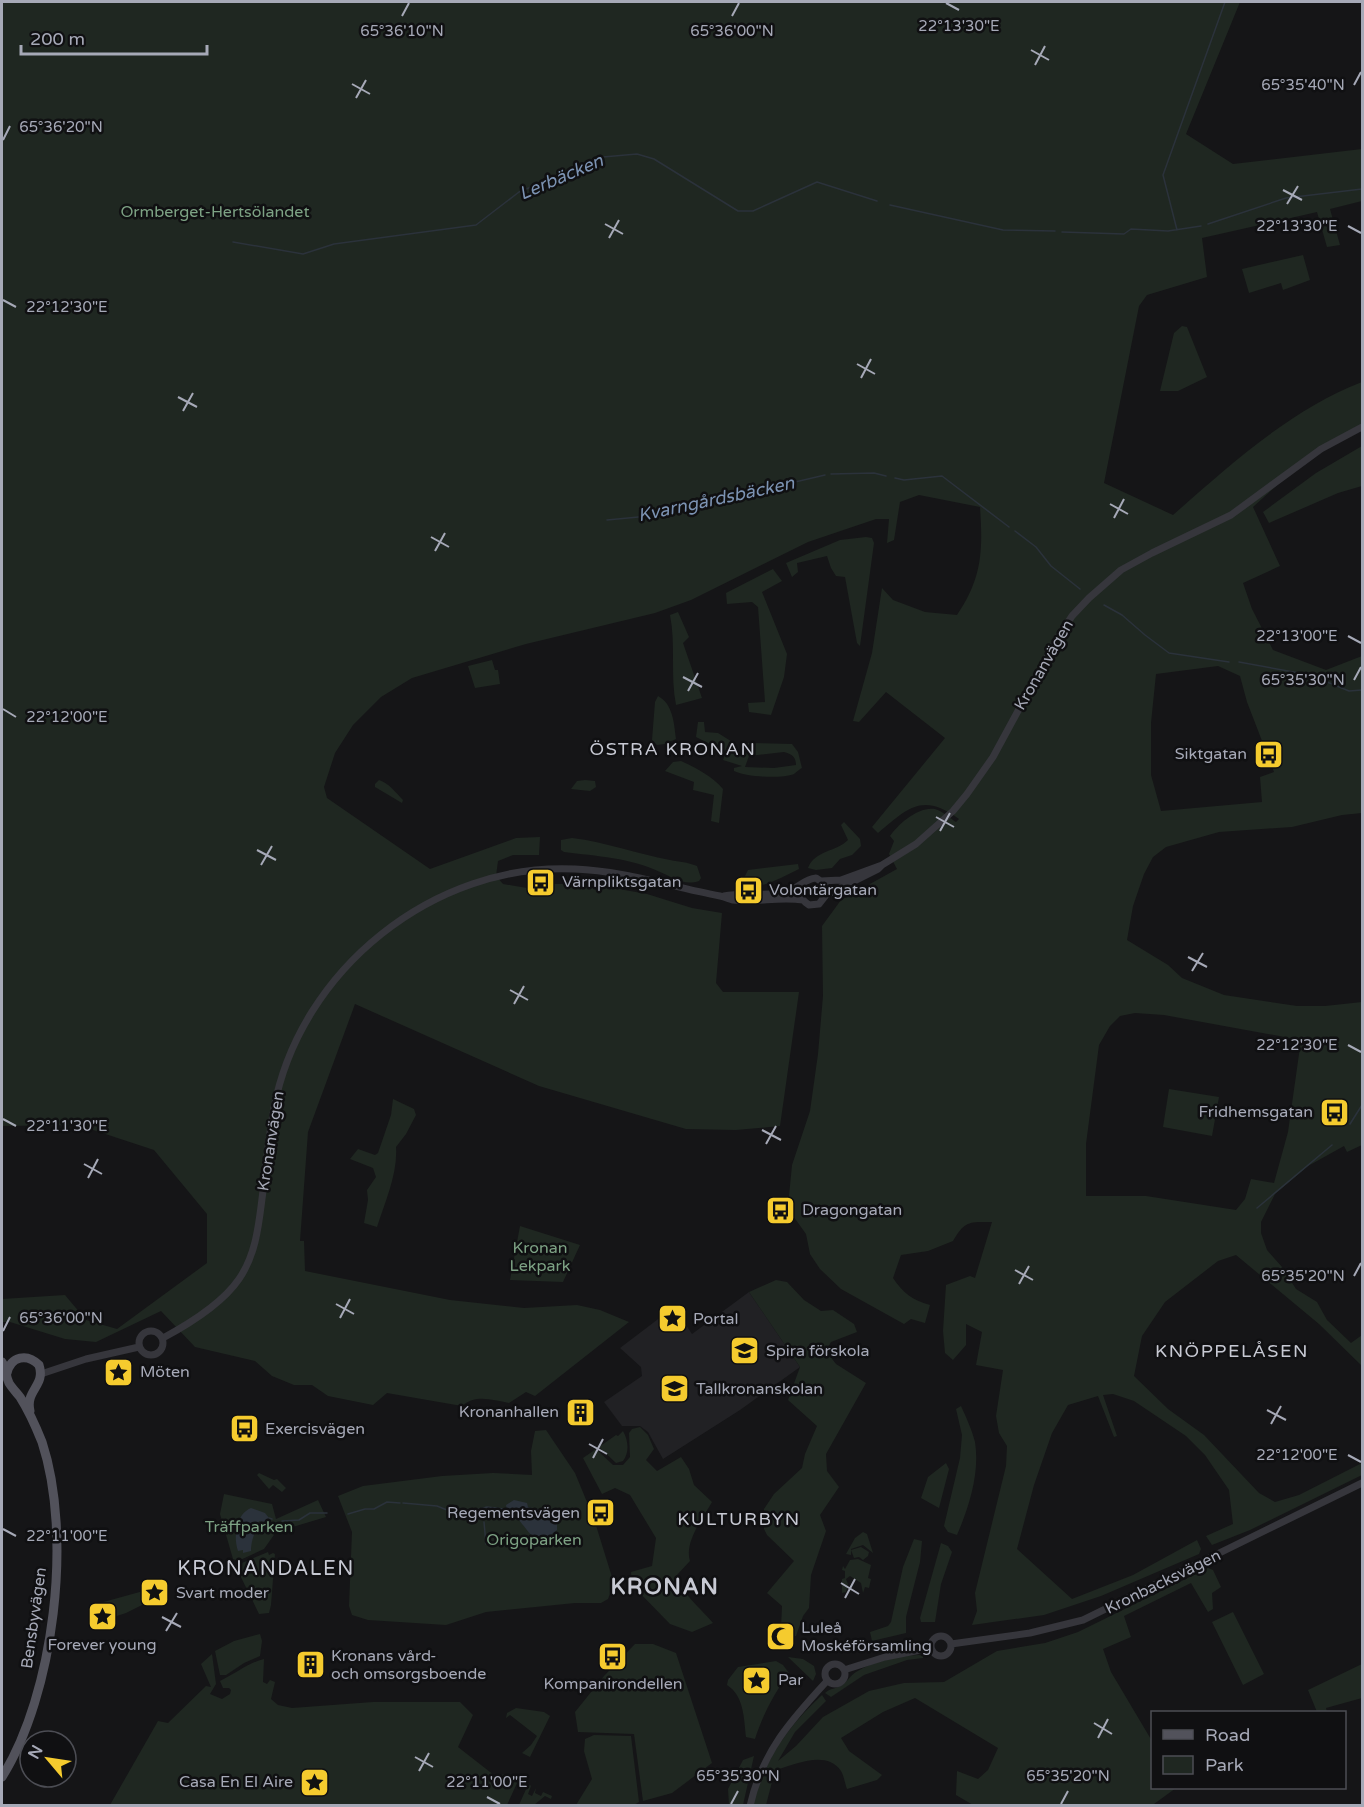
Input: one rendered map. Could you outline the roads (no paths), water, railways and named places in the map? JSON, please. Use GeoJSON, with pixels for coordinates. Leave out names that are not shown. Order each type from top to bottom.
{"type":"FeatureCollection","features":[{"type":"Feature","properties":{"kind":"main road"},"geometry":{"type":"LineString","coordinates":[[2,1356],[24,1357],[35,1361],[39,1365],[41,1374],[36,1387],[21,1391],[11,1385],[2,1362]]}},
{"type":"Feature","properties":{"kind":"main road"},"geometry":{"type":"LineString","coordinates":[[7,1373],[13,1361],[24,1357]]}},
{"type":"Feature","properties":{"kind":"main road","name":"Bensbyvägen"},"geometry":{"type":"LineString","coordinates":[[2,1777],[20,1744],[34,1708],[46,1650],[56,1580],[57,1533],[46,1455],[33,1422],[11,1385]]}},
{"type":"Feature","properties":{"kind":"main road","name":"Bensbyvägen"},"geometry":{"type":"LineString","coordinates":[[33,1422],[29,1401],[36,1387]]}},
{"type":"Feature","properties":{"kind":"street","name":"Kronanvägen"},"geometry":{"type":"LineString","coordinates":[[821,881],[841,880],[882,865],[916,844],[948,816],[993,758],[1057,639],[1072,616],[1121,570],[1232,515],[1321,449],[1362,427]]}},
{"type":"Feature","properties":{"kind":"street","name":"Kronanvägen"},"geometry":{"type":"LineString","coordinates":[[826,896],[875,872],[882,865]]}},
{"type":"Feature","properties":{"kind":"street","name":"Kronanvägen"},"geometry":{"type":"LineString","coordinates":[[163,1338],[223,1297],[244,1272],[254,1246],[275,1105],[289,1058],[307,1021],[328,988],[352,960],[383,932],[429,903],[456,890],[495,877],[549,868],[611,872],[732,900],[790,898],[802,900]]}},
{"type":"Feature","properties":{"kind":"street"},"geometry":{"type":"LineString","coordinates":[[811,879],[821,881],[826,888],[826,896],[822,902],[809,905],[802,900],[800,891],[802,885],[811,879]]}},
{"type":"Feature","properties":{"kind":"street","name":"Kronanvägen"},"geometry":{"type":"LineString","coordinates":[[721,896],[782,893],[802,885]]}},
{"type":"Feature","properties":{"kind":"street"},"geometry":{"type":"LineString","coordinates":[[147,1331],[158,1332],[163,1338],[162,1349],[156,1354],[147,1354],[139,1347],[140,1336],[147,1331]]}},
{"type":"Feature","properties":{"kind":"street"},"geometry":{"type":"LineString","coordinates":[[41,1374],[86,1359],[139,1347]]}},
{"type":"Feature","properties":{"kind":"street","name":"Kronbacksvägen"},"geometry":{"type":"LineString","coordinates":[[951,1644],[1030,1633],[1083,1620],[1362,1483]]}},
{"type":"Feature","properties":{"kind":"street"},"geometry":{"type":"LineString","coordinates":[[939,1636],[946,1638],[951,1644],[948,1653],[943,1656],[934,1653],[931,1648],[932,1642],[939,1636]]}},
{"type":"Feature","properties":{"kind":"street"},"geometry":{"type":"LineString","coordinates":[[844,1670],[893,1655],[931,1648]]}},
{"type":"Feature","properties":{"kind":"street"},"geometry":{"type":"LineString","coordinates":[[830,1664],[839,1664],[844,1670],[844,1678],[841,1682],[834,1684],[827,1681],[825,1671],[830,1664]]}},
{"type":"Feature","properties":{"kind":"street"},"geometry":{"type":"LineString","coordinates":[[750,1806],[758,1774],[776,1742],[797,1713],[827,1681]]}},
{"type":"Feature","properties":{"kind":"waterway"},"geometry":{"type":"LineString","coordinates":[[1177,230],[1163,175],[1225,2]]}},
{"type":"Feature","properties":{"kind":"waterway","name":"Lerbäcken"},"geometry":{"type":"LineString","coordinates":[[233,242],[303,254],[334,244],[476,225],[519,192],[603,157],[637,154],[654,159],[738,211],[753,211],[817,182],[877,201]]}},
{"type":"Feature","properties":{"kind":"waterway"},"geometry":{"type":"LineString","coordinates":[[1208,224],[1286,198],[1362,189]]}},
{"type":"Feature","properties":{"kind":"waterway","name":"Lerbäcken"},"geometry":{"type":"LineString","coordinates":[[890,205],[1003,230],[1055,231]]}},
{"type":"Feature","properties":{"kind":"waterway"},"geometry":{"type":"LineString","coordinates":[[1062,232],[1124,234],[1131,229],[1168,231],[1201,226]]}},
{"type":"Feature","properties":{"kind":"waterway","name":"Kvarngårdsbäcken"},"geometry":{"type":"LineString","coordinates":[[831,474],[874,473],[886,476]]}},
{"type":"Feature","properties":{"kind":"waterway","name":"Kvarngårdsbäcken"},"geometry":{"type":"LineString","coordinates":[[607,520],[649,516],[825,475]]}},
{"type":"Feature","properties":{"kind":"waterway","name":"Kvarngårdsbäcken"},"geometry":{"type":"LineString","coordinates":[[895,478],[904,480],[942,476],[1009,527]]}},
{"type":"Feature","properties":{"kind":"waterway","name":"Kvarngårdsbäcken"},"geometry":{"type":"LineString","coordinates":[[1015,531],[1036,547],[1051,566],[1080,589]]}},
{"type":"Feature","properties":{"kind":"waterway","name":"Kvarngårdsbäcken"},"geometry":{"type":"LineString","coordinates":[[1104,605],[1122,615],[1169,653],[1229,662]]}},
{"type":"Feature","properties":{"kind":"waterway","name":"Kvarngårdsbäcken"},"geometry":{"type":"LineString","coordinates":[[1239,662],[1310,675],[1349,691],[1362,690]]}},
{"type":"Feature","properties":{"kind":"waterway"},"geometry":{"type":"LineString","coordinates":[[1350,1124],[1362,1105]]}},
{"type":"Feature","properties":{"kind":"waterway"},"geometry":{"type":"LineString","coordinates":[[1257,1208],[1332,1145]]}},
{"type":"Feature","properties":{"kind":"waterway"},"geometry":{"type":"LineString","coordinates":[[348,1514],[374,1509],[387,1502],[400,1503]]}},
{"type":"Feature","properties":{"kind":"waterway"},"geometry":{"type":"LineString","coordinates":[[403,1503],[469,1512],[487,1507],[504,1509]]}},
{"type":"Feature","properties":{"kind":"waterway"},"geometry":{"type":"LineString","coordinates":[[282,1521],[299,1520],[310,1513],[327,1513]]}},
{"type":"Feature","properties":{"kind":"waterway"},"geometry":{"type":"LineString","coordinates":[[484,1522],[486,1544]]}},
{"type":"Feature","properties":{"kind":"place","name":"Siktgatan"},"geometry":{"type":"Point","coordinates":[1268,754]}},
{"type":"Feature","properties":{"kind":"place","name":"Värnpliktsgatan"},"geometry":{"type":"Point","coordinates":[541,882]}},
{"type":"Feature","properties":{"kind":"place","name":"Volontärgatan"},"geometry":{"type":"Point","coordinates":[748,890]}},
{"type":"Feature","properties":{"kind":"place","name":"Fridhemsgatan"},"geometry":{"type":"Point","coordinates":[1334,1112]}},
{"type":"Feature","properties":{"kind":"place","name":"Dragongatan"},"geometry":{"type":"Point","coordinates":[781,1210]}},
{"type":"Feature","properties":{"kind":"place","name":"Portal"},"geometry":{"type":"Point","coordinates":[672,1319]}},
{"type":"Feature","properties":{"kind":"place","name":"Spira förskola"},"geometry":{"type":"Point","coordinates":[745,1351]}},
{"type":"Feature","properties":{"kind":"place","name":"Möten"},"geometry":{"type":"Point","coordinates":[119,1372]}},
{"type":"Feature","properties":{"kind":"place","name":"Tallkronanskolan"},"geometry":{"type":"Point","coordinates":[675,1389]}},
{"type":"Feature","properties":{"kind":"place","name":"Kronanhallen"},"geometry":{"type":"Point","coordinates":[580,1412]}},
{"type":"Feature","properties":{"kind":"place","name":"Exercisvägen"},"geometry":{"type":"Point","coordinates":[244,1429]}},
{"type":"Feature","properties":{"kind":"place","name":"Regementsvägen"},"geometry":{"type":"Point","coordinates":[601,1513]}},
{"type":"Feature","properties":{"kind":"place","name":"Svart moder"},"geometry":{"type":"Point","coordinates":[155,1593]}},
{"type":"Feature","properties":{"kind":"place","name":"Forever young"},"geometry":{"type":"Point","coordinates":[102,1617]}},
{"type":"Feature","properties":{"kind":"place","name":"Luleå Moskéförsamling"},"geometry":{"type":"Point","coordinates":[780,1637]}},
{"type":"Feature","properties":{"kind":"place","name":"Kompanirondellen"},"geometry":{"type":"Point","coordinates":[613,1656]}},
{"type":"Feature","properties":{"kind":"place","name":"Kronans vård- och omsorgsboende"},"geometry":{"type":"Point","coordinates":[310,1665]}},
{"type":"Feature","properties":{"kind":"place","name":"Par"},"geometry":{"type":"Point","coordinates":[757,1680]}},
{"type":"Feature","properties":{"kind":"place","name":"Casa En El Aire"},"geometry":{"type":"Point","coordinates":[314,1782]}},
{"type":"Feature","properties":{"kind":"district","name":"ÖSTRA KRONAN"},"geometry":{"type":"Point","coordinates":[673,749]}},
{"type":"Feature","properties":{"kind":"district","name":"KNÖPPELÅSEN"},"geometry":{"type":"Point","coordinates":[1232,1351]}},
{"type":"Feature","properties":{"kind":"district","name":"KULTURBYN"},"geometry":{"type":"Point","coordinates":[739,1519]}},
{"type":"Feature","properties":{"kind":"district","name":"KRONANDALEN"},"geometry":{"type":"Point","coordinates":[266,1569]}},
{"type":"Feature","properties":{"kind":"district","name":"KRONAN"},"geometry":{"type":"Point","coordinates":[665,1587]}},
{"type":"Feature","properties":{"kind":"park label","name":"Ormberget-Hertsölandet"},"geometry":{"type":"Point","coordinates":[215,212]}},
{"type":"Feature","properties":{"kind":"park label","name":"Kronan Lekpark"},"geometry":{"type":"Point","coordinates":[540,1257]}},
{"type":"Feature","properties":{"kind":"park label","name":"Träffparken"},"geometry":{"type":"Point","coordinates":[249,1527]}},
{"type":"Feature","properties":{"kind":"park label","name":"Origoparken"},"geometry":{"type":"Point","coordinates":[534,1540]}}]}
